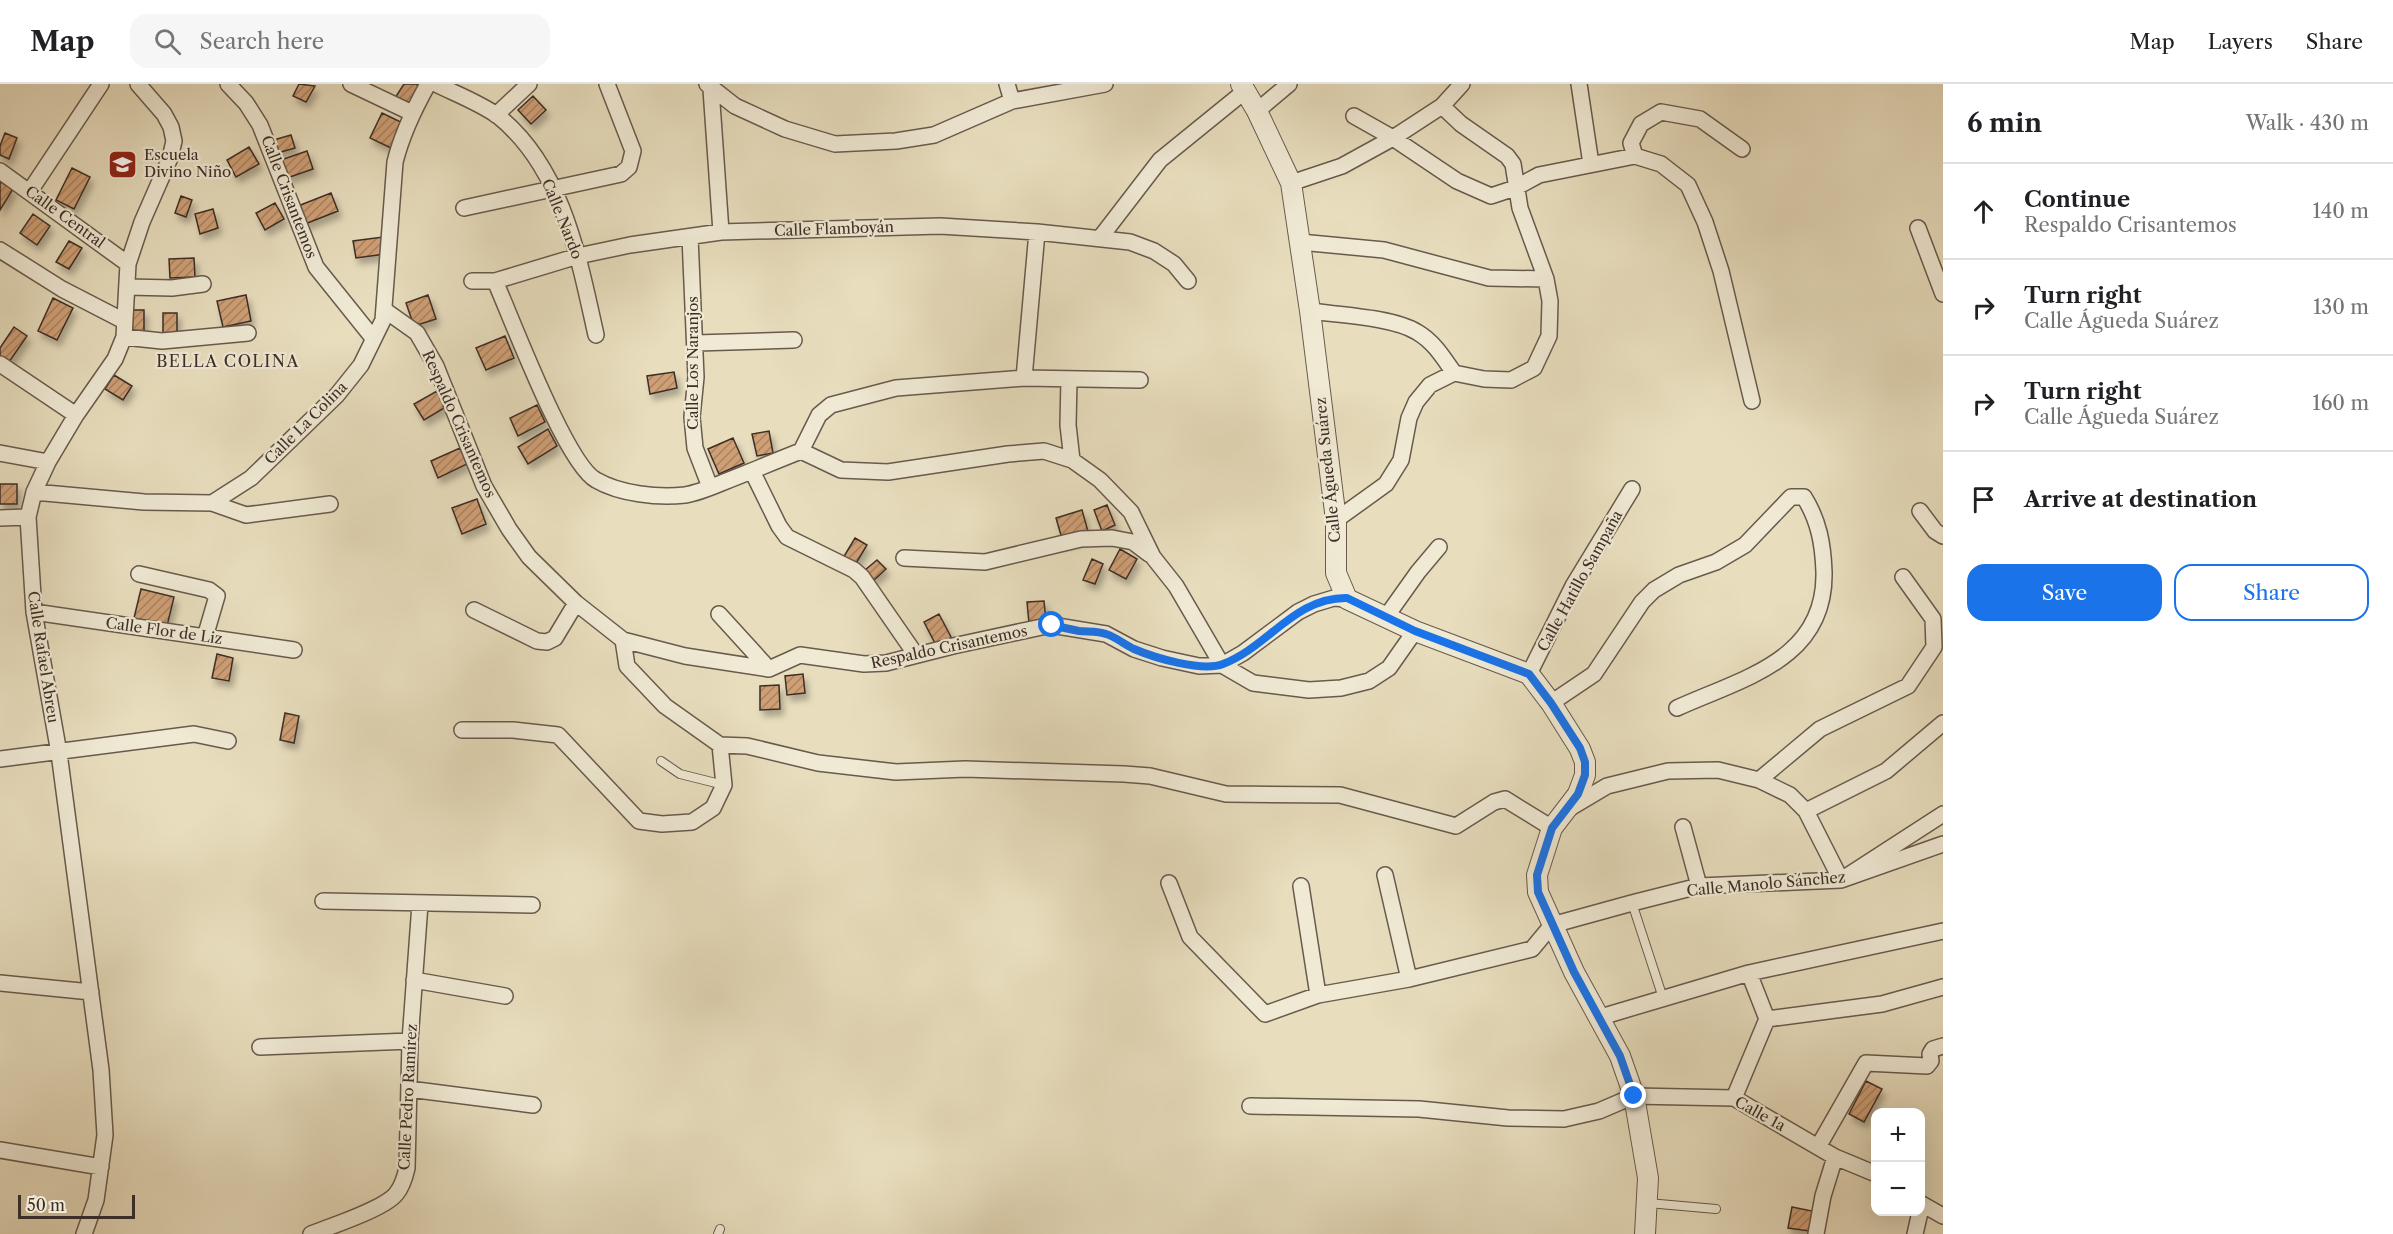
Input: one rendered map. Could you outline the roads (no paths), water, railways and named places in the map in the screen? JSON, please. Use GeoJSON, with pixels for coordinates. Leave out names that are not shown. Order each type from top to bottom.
{"type":"FeatureCollection","features":[{"type":"Feature","properties":{"kind":"street"},"geometry":{"type":"LineString","coordinates":[[30,191],[101,84]]}},
{"type":"Feature","properties":{"kind":"street","name":"Calle Rafael Abreu"},"geometry":{"type":"LineString","coordinates":[[84,1234],[96,1200],[105,1135],[101,1070],[58,753],[34,612],[28,518],[34,492],[48,462],[75,415],[115,359],[124,337],[128,264],[142,222],[170,158],[174,141],[171,127],[164,114],[138,84]]}},
{"type":"Feature","properties":{"kind":"street","name":"Calle Crisantemos"},"geometry":{"type":"LineString","coordinates":[[228,84],[246,103],[261,125],[316,267],[374,338]]}},
{"type":"Feature","properties":{"kind":"street"},"geometry":{"type":"LineString","coordinates":[[351,84],[412,113]]}},
{"type":"Feature","properties":{"kind":"street","name":"Calle La Colina"},"geometry":{"type":"LineString","coordinates":[[212,503],[251,478],[337,394],[361,365],[386,311],[395,162],[399,144],[428,84]]}},
{"type":"Feature","properties":{"kind":"street","name":"Calle Nardo"},"geometry":{"type":"LineString","coordinates":[[436,84],[496,115],[519,137],[535,157],[553,189],[579,256],[596,335]]}},
{"type":"Feature","properties":{"kind":"street"},"geometry":{"type":"LineString","coordinates":[[496,115],[528,84]]}},
{"type":"Feature","properties":{"kind":"street"},"geometry":{"type":"LineString","coordinates":[[464,208],[621,174],[629,167],[633,151],[607,84]]}},
{"type":"Feature","properties":{"kind":"street"},"geometry":{"type":"LineString","coordinates":[[1007,84],[1012,101]]}},
{"type":"Feature","properties":{"kind":"street"},"geometry":{"type":"LineString","coordinates":[[709,87],[735,106],[785,129],[835,144],[896,141],[934,135],[1012,101],[1105,84]]}},
{"type":"Feature","properties":{"kind":"street"},"geometry":{"type":"LineString","coordinates":[[1257,111],[1289,84]]}},
{"type":"Feature","properties":{"kind":"street"},"geometry":{"type":"LineString","coordinates":[[1291,183],[1342,166],[1394,138],[1442,106],[1462,84]]}},
{"type":"Feature","properties":{"kind":"street"},"geometry":{"type":"LineString","coordinates":[[1579,84],[1591,164]]}},
{"type":"Feature","properties":{"kind":"street"},"geometry":{"type":"LineString","coordinates":[[709,87],[721,232]]}},
{"type":"Feature","properties":{"kind":"street"},"geometry":{"type":"LineString","coordinates":[[1100,238],[1160,160],[1243,88]]}},
{"type":"Feature","properties":{"kind":"street","name":"Calle Águeda Suárez"},"geometry":{"type":"LineString","coordinates":[[1243,88],[1257,111],[1291,183],[1310,311],[1336,520],[1336,573],[1347,598]]}},
{"type":"Feature","properties":{"kind":"street"},"geometry":{"type":"LineString","coordinates":[[1336,520],[1386,484],[1401,460],[1409,418],[1416,402],[1430,385],[1454,373],[1484,379],[1512,380],[1534,368],[1549,336],[1550,301],[1546,279],[1520,208],[1513,164],[1507,156],[1461,124],[1442,106]]}},
{"type":"Feature","properties":{"kind":"street"},"geometry":{"type":"LineString","coordinates":[[1635,156],[1631,143],[1641,124],[1661,112],[1700,119],[1742,149]]}},
{"type":"Feature","properties":{"kind":"street"},"geometry":{"type":"LineString","coordinates":[[1354,116],[1394,138],[1457,182],[1491,196],[1515,188],[1539,175],[1591,164],[1635,156],[1662,164],[1688,185],[1705,222],[1721,271],[1752,400]]}},
{"type":"Feature","properties":{"kind":"street","name":"Calle Central"},"geometry":{"type":"LineString","coordinates":[[0,171],[128,264]]}},
{"type":"Feature","properties":{"kind":"street","name":"Calle Flamboyán"},"geometry":{"type":"LineString","coordinates":[[472,281],[495,281],[579,256],[630,245],[721,232],[940,226],[1036,232],[1130,242],[1154,251],[1174,264],[1188,281]]}},
{"type":"Feature","properties":{"kind":"street"},"geometry":{"type":"LineString","coordinates":[[1918,228],[1943,294]]}},
{"type":"Feature","properties":{"kind":"street"},"geometry":{"type":"LineString","coordinates":[[1024,378],[1036,232]]}},
{"type":"Feature","properties":{"kind":"street","name":"Calle Los Naranjos"},"geometry":{"type":"LineString","coordinates":[[690,237],[696,343],[696,377],[692,417],[695,448],[710,487]]}},
{"type":"Feature","properties":{"kind":"street"},"geometry":{"type":"LineString","coordinates":[[1300,242],[1383,250],[1490,278],[1546,279]]}},
{"type":"Feature","properties":{"kind":"street"},"geometry":{"type":"LineString","coordinates":[[0,250],[62,289],[124,321]]}},
{"type":"Feature","properties":{"kind":"street"},"geometry":{"type":"LineString","coordinates":[[495,281],[546,399],[581,467],[595,480],[614,487],[652,495],[686,495],[801,451],[819,415],[831,405],[896,388],[1024,378],[1140,380]]}},
{"type":"Feature","properties":{"kind":"street"},"geometry":{"type":"LineString","coordinates":[[127,287],[172,288],[203,284]]}},
{"type":"Feature","properties":{"kind":"street","name":"Respaldo Crisantemos"},"geometry":{"type":"LineString","coordinates":[[386,311],[417,333],[436,366],[484,486],[509,529],[529,557],[576,603],[623,640],[685,656],[769,669],[800,655],[864,664],[886,663],[1052,625],[1106,634],[1134,649],[1162,658],[1199,666],[1222,665]]}},
{"type":"Feature","properties":{"kind":"street"},"geometry":{"type":"LineString","coordinates":[[1310,311],[1385,322],[1416,331],[1437,348],[1454,373]]}},
{"type":"Feature","properties":{"kind":"street"},"geometry":{"type":"LineString","coordinates":[[124,337],[162,341],[248,333]]}},
{"type":"Feature","properties":{"kind":"street"},"geometry":{"type":"LineString","coordinates":[[696,343],[794,340]]}},
{"type":"Feature","properties":{"kind":"street"},"geometry":{"type":"LineString","coordinates":[[0,364],[75,415]]}},
{"type":"Feature","properties":{"kind":"street"},"geometry":{"type":"LineString","coordinates":[[1069,379],[1068,425],[1072,460]]}},
{"type":"Feature","properties":{"kind":"street"},"geometry":{"type":"LineString","coordinates":[[801,451],[828,466],[842,470],[888,472],[1008,454],[1044,451],[1072,460],[1100,480],[1131,512],[1153,557],[1176,586],[1222,665],[1253,683],[1309,690],[1341,688],[1369,681],[1389,668],[1415,631]]}},
{"type":"Feature","properties":{"kind":"street"},"geometry":{"type":"LineString","coordinates":[[0,453],[48,462]]}},
{"type":"Feature","properties":{"kind":"street"},"geometry":{"type":"LineString","coordinates":[[752,471],[779,526],[787,537],[854,570],[862,577],[916,655]]}},
{"type":"Feature","properties":{"kind":"street","name":"Calle Hatillo Sampaña"},"geometry":{"type":"LineString","coordinates":[[1529,674],[1573,586],[1632,489]]}},
{"type":"Feature","properties":{"kind":"street"},"geometry":{"type":"LineString","coordinates":[[34,492],[144,502],[212,503],[246,515],[330,504]]}},
{"type":"Feature","properties":{"kind":"street"},"geometry":{"type":"LineString","coordinates":[[1551,703],[1594,674],[1642,602],[1654,590],[1679,575],[1716,562],[1746,545],[1791,497],[1804,497],[1818,525],[1823,548],[1824,596],[1817,619],[1799,644],[1777,663],[1677,708]]}},
{"type":"Feature","properties":{"kind":"street"},"geometry":{"type":"LineString","coordinates":[[1920,511],[1935,531],[1943,536]]}},
{"type":"Feature","properties":{"kind":"street"},"geometry":{"type":"LineString","coordinates":[[0,518],[28,518]]}},
{"type":"Feature","properties":{"kind":"street"},"geometry":{"type":"LineString","coordinates":[[904,558],[985,562],[1081,539],[1112,538],[1133,542],[1153,557]]}},
{"type":"Feature","properties":{"kind":"street"},"geometry":{"type":"LineString","coordinates":[[1386,617],[1418,572],[1439,548]]}},
{"type":"Feature","properties":{"kind":"street"},"geometry":{"type":"LineString","coordinates":[[139,574],[209,590],[217,596],[205,637]]}},
{"type":"Feature","properties":{"kind":"street"},"geometry":{"type":"LineString","coordinates":[[1759,780],[1820,729],[1908,686],[1934,647],[1933,618],[1903,577]]}},
{"type":"Feature","properties":{"kind":"street"},"geometry":{"type":"LineString","coordinates":[[1222,665],[1243,653],[1298,612],[1334,598],[1347,598],[1415,631],[1529,674],[1551,703],[1580,748],[1585,762],[1585,775],[1578,794],[1552,828],[1537,875],[1538,892],[1574,972],[1620,1056],[1634,1096],[1646,1157],[1648,1203],[1645,1234]]}},
{"type":"Feature","properties":{"kind":"street"},"geometry":{"type":"LineString","coordinates":[[474,610],[537,641],[547,642],[555,638],[576,603]]}},
{"type":"Feature","properties":{"kind":"street","name":"Calle Flor de Liz"},"geometry":{"type":"LineString","coordinates":[[34,612],[294,650]]}},
{"type":"Feature","properties":{"kind":"street"},"geometry":{"type":"LineString","coordinates":[[719,614],[769,669]]}},
{"type":"Feature","properties":{"kind":"street"},"geometry":{"type":"LineString","coordinates":[[623,640],[627,666],[665,706],[720,746],[747,746],[818,763],[896,772],[965,769],[1124,774],[1150,776],[1226,794],[1340,795],[1456,826],[1494,802],[1505,799],[1552,828]]}},
{"type":"Feature","properties":{"kind":"street"},"geometry":{"type":"LineString","coordinates":[[1806,811],[1886,771],[1943,723]]}},
{"type":"Feature","properties":{"kind":"street"},"geometry":{"type":"LineString","coordinates":[[462,730],[513,730],[558,735],[639,821],[662,824],[692,822],[712,808],[724,785],[720,746]]}},
{"type":"Feature","properties":{"kind":"street"},"geometry":{"type":"LineString","coordinates":[[0,759],[194,734],[228,741]]}},
{"type":"Feature","properties":{"kind":"street"},"geometry":{"type":"LineString","coordinates":[[1564,812],[1607,786],[1668,771],[1718,770],[1759,780],[1790,795],[1806,811],[1841,880],[1943,814]]}},
{"type":"Feature","properties":{"kind":"street"},"geometry":{"type":"LineString","coordinates":[[1683,827],[1699,886]]}},
{"type":"Feature","properties":{"kind":"street","name":"Calle Manolo Sánchez"},"geometry":{"type":"LineString","coordinates":[[1551,925],[1699,886],[1841,880],[1943,844]]}},
{"type":"Feature","properties":{"kind":"street"},"geometry":{"type":"LineString","coordinates":[[1385,875],[1409,979]]}},
{"type":"Feature","properties":{"kind":"street"},"geometry":{"type":"LineString","coordinates":[[1170,883],[1191,937],[1265,1014],[1318,995],[1409,979],[1532,949],[1551,925]]}},
{"type":"Feature","properties":{"kind":"street"},"geometry":{"type":"LineString","coordinates":[[1301,886],[1318,995]]}},
{"type":"Feature","properties":{"kind":"street"},"geometry":{"type":"LineString","coordinates":[[322,901],[532,905]]}},
{"type":"Feature","properties":{"kind":"street","name":"Calle Pedro Ramírez"},"geometry":{"type":"LineString","coordinates":[[311,1234],[384,1203],[395,1195],[403,1183],[407,1168],[410,1041],[420,904]]}},
{"type":"Feature","properties":{"kind":"street"},"geometry":{"type":"LineString","coordinates":[[1600,1017],[1749,973],[1943,931]]}},
{"type":"Feature","properties":{"kind":"street"},"geometry":{"type":"LineString","coordinates":[[1734,1098],[1767,1019],[1749,973]]}},
{"type":"Feature","properties":{"kind":"street"},"geometry":{"type":"LineString","coordinates":[[414,980],[505,996]]}},
{"type":"Feature","properties":{"kind":"street"},"geometry":{"type":"LineString","coordinates":[[0,983],[91,992]]}},
{"type":"Feature","properties":{"kind":"street"},"geometry":{"type":"LineString","coordinates":[[1767,1019],[1882,1004],[1943,987]]}},
{"type":"Feature","properties":{"kind":"street"},"geometry":{"type":"LineString","coordinates":[[260,1047],[410,1041]]}},
{"type":"Feature","properties":{"kind":"street"},"geometry":{"type":"LineString","coordinates":[[1818,1147],[1866,1063],[1927,1066],[1931,1061],[1933,1048],[1943,1046]]}},
{"type":"Feature","properties":{"kind":"street"},"geometry":{"type":"LineString","coordinates":[[409,1089],[532,1105]]}},
{"type":"Feature","properties":{"kind":"street"},"geometry":{"type":"LineString","coordinates":[[1250,1106],[1419,1109],[1508,1118],[1564,1119],[1599,1111],[1634,1096]]}},
{"type":"Feature","properties":{"kind":"street","name":"Calle 1a"},"geometry":{"type":"LineString","coordinates":[[1634,1096],[1734,1098],[1835,1157],[1871,1172]]}},
{"type":"Feature","properties":{"kind":"street"},"geometry":{"type":"LineString","coordinates":[[0,1150],[101,1167]]}},
{"type":"Feature","properties":{"kind":"street"},"geometry":{"type":"LineString","coordinates":[[1816,1234],[1823,1196],[1835,1157]]}},
{"type":"Feature","properties":{"kind":"street"},"geometry":{"type":"LineString","coordinates":[[1925,1209],[1943,1216]]}},
{"type":"Feature","properties":{"kind":"street"},"geometry":{"type":"LineString","coordinates":[[1916,1234],[1919,1216]]}},
{"type":"Feature","properties":{"kind":"lane"},"geometry":{"type":"LineString","coordinates":[[661,761],[680,774],[724,785]]}},
{"type":"Feature","properties":{"kind":"lane"},"geometry":{"type":"LineString","coordinates":[[1632,903],[1663,998]]}},
{"type":"Feature","properties":{"kind":"lane"},"geometry":{"type":"LineString","coordinates":[[1648,1203],[1716,1209]]}},
{"type":"Feature","properties":{"kind":"place","name":"Escuela Divino Niño"},"geometry":{"type":"Point","coordinates":[123,164]}},
{"type":"Feature","properties":{"kind":"district","name":"BELLA COLINA"},"geometry":{"type":"Point","coordinates":[228,361]}}]}
